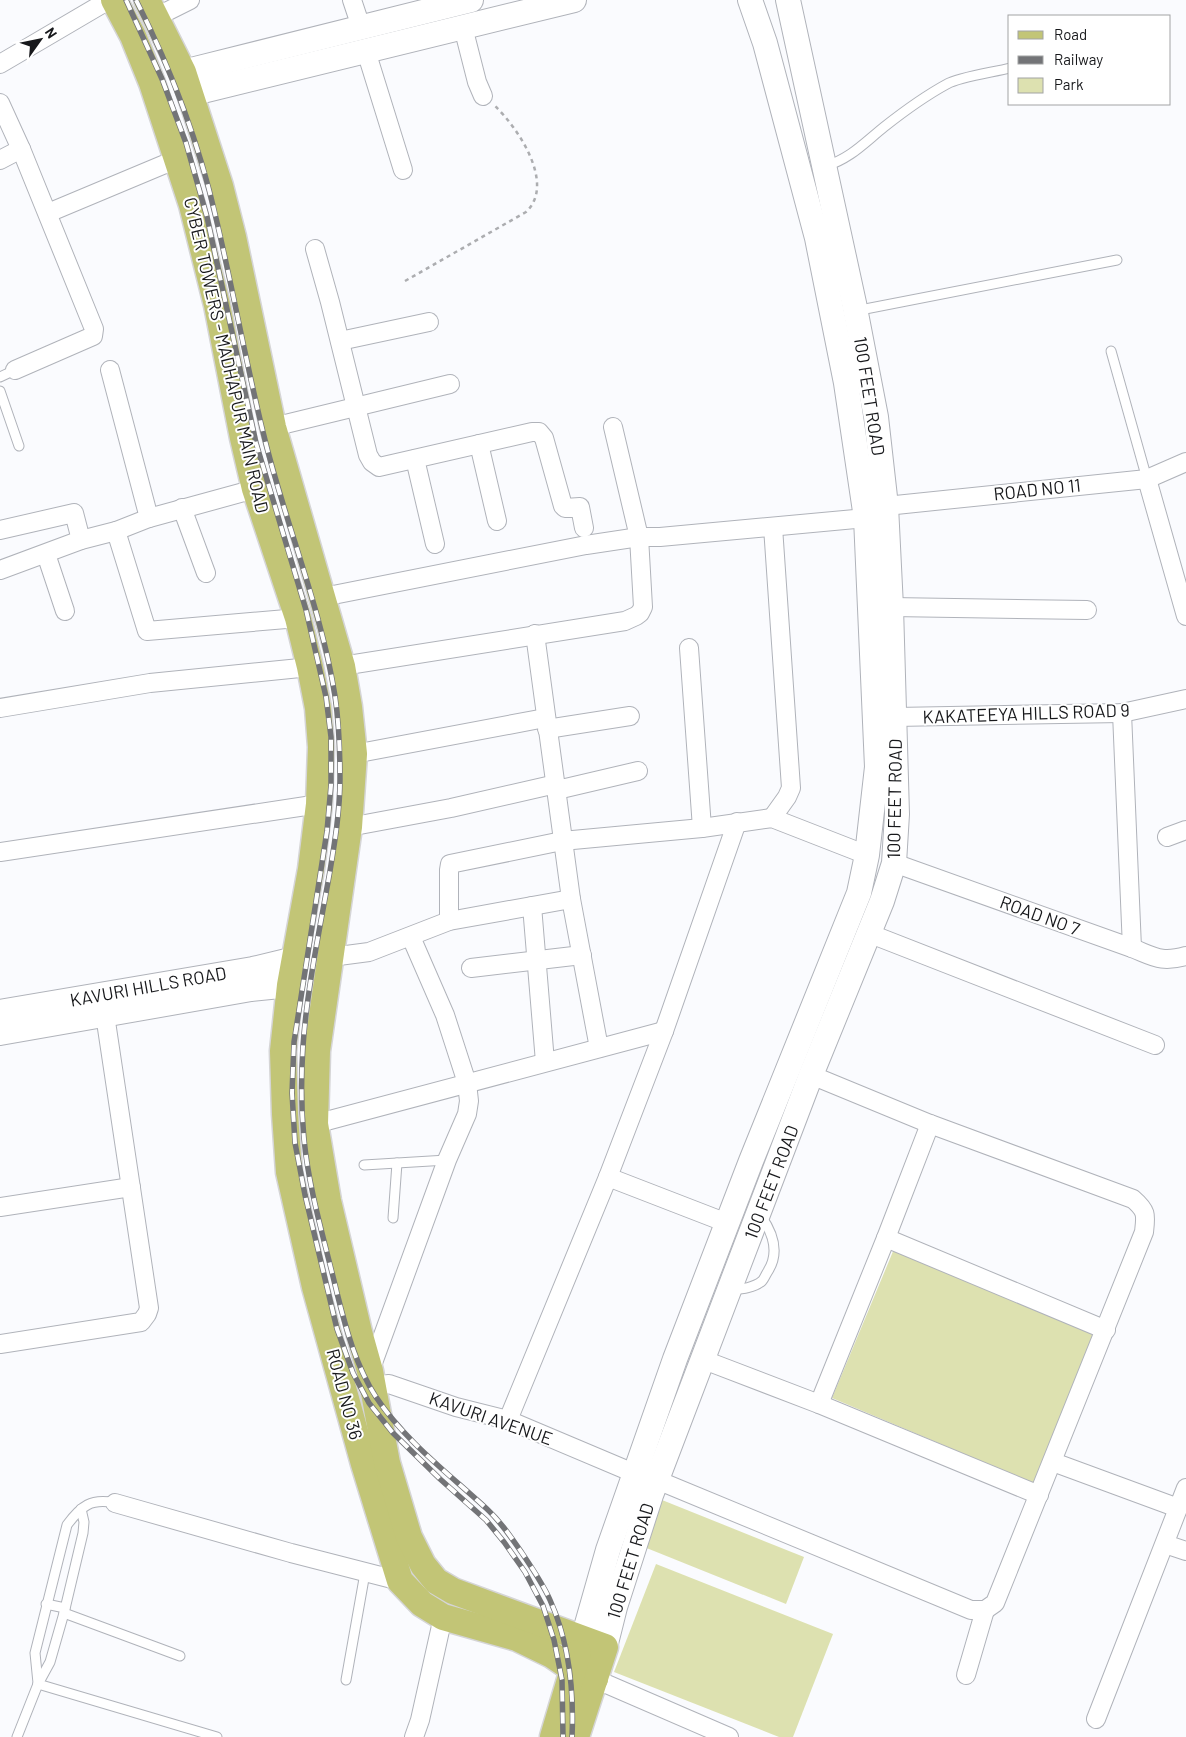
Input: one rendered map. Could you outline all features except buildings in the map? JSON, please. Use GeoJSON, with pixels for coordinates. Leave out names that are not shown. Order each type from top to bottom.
{"type":"FeatureCollection","features":[{"type":"Feature","properties":{"kind":"main road","name":"CYBER TOWERS - MADHAPUR MAIN ROAD"},"geometry":{"type":"LineString","coordinates":[[114,0],[133,36],[152,83],[192,205],[217,304],[255,489],[298,618],[318,708],[321,747],[319,804],[311,869],[290,985]]}},
{"type":"Feature","properties":{"kind":"main road"},"geometry":{"type":"LineString","coordinates":[[187,83],[366,51],[574,0]]}},
{"type":"Feature","properties":{"kind":"main road","name":"100 FEET ROAD"},"geometry":{"type":"LineString","coordinates":[[594,1642],[608,1550],[704,1360],[812,1075],[816,1033],[859,893],[867,855],[877,767],[866,518],[846,383],[817,238],[765,43],[750,0]]}},
{"type":"Feature","properties":{"kind":"main road","name":"100 FEET ROAD"},"geometry":{"type":"LineString","coordinates":[[646,1477],[675,1360],[751,1161],[868,933],[882,901],[894,863],[897,814],[891,607],[886,506],[876,417],[788,0]]}},
{"type":"Feature","properties":{"kind":"main road"},"geometry":{"type":"LineString","coordinates":[[187,83],[362,27],[460,1]]}},
{"type":"Feature","properties":{"kind":"main road","name":"CYBER TOWERS - MADHAPUR MAIN ROAD"},"geometry":{"type":"LineString","coordinates":[[152,9],[187,83],[220,186],[231,228],[273,427],[342,666],[354,754],[349,827],[331,957]]}},
{"type":"Feature","properties":{"kind":"main road","name":"ROAD NO 36"},"geometry":{"type":"LineString","coordinates":[[331,957],[317,1050],[315,1124],[330,1209],[358,1332],[371,1379],[387,1463],[409,1537],[423,1565],[436,1581],[453,1591],[594,1642]]}},
{"type":"Feature","properties":{"kind":"main road","name":"KAVURI HILLS ROAD"},"geometry":{"type":"LineString","coordinates":[[0,1032],[106,1015],[240,981],[295,959]]}},
{"type":"Feature","properties":{"kind":"main road","name":"KAVURI HILLS ROAD"},"geometry":{"type":"LineString","coordinates":[[0,1012],[240,981],[290,985]]}},
{"type":"Feature","properties":{"kind":"main road","name":"ROAD NO 36"},"geometry":{"type":"LineString","coordinates":[[290,985],[283,1051],[284,1105],[289,1172],[315,1288],[400,1581],[422,1604],[443,1617],[517,1638],[552,1655],[584,1674]]}},
{"type":"Feature","properties":{"kind":"main road"},"geometry":{"type":"LineString","coordinates":[[298,1213],[330,1209]]}},
{"type":"Feature","properties":{"kind":"main road"},"geometry":{"type":"LineString","coordinates":[[552,1737],[584,1674],[594,1642]]}},
{"type":"Feature","properties":{"kind":"main road"},"geometry":{"type":"LineString","coordinates":[[576,1737],[584,1674]]}},
{"type":"Feature","properties":{"kind":"street"},"geometry":{"type":"LineString","coordinates":[[0,64],[109,0]]}},
{"type":"Feature","properties":{"kind":"street"},"geometry":{"type":"LineString","coordinates":[[152,9],[190,0]]}},
{"type":"Feature","properties":{"kind":"street"},"geometry":{"type":"LineString","coordinates":[[352,0],[362,27]]}},
{"type":"Feature","properties":{"kind":"street"},"geometry":{"type":"LineString","coordinates":[[463,27],[477,82],[483,96]]}},
{"type":"Feature","properties":{"kind":"street"},"geometry":{"type":"LineString","coordinates":[[366,51],[403,170]]}},
{"type":"Feature","properties":{"kind":"street"},"geometry":{"type":"LineString","coordinates":[[0,103],[48,213],[94,329],[93,336],[7,374]]}},
{"type":"Feature","properties":{"kind":"street"},"geometry":{"type":"LineString","coordinates":[[0,160],[21,149]]}},
{"type":"Feature","properties":{"kind":"street"},"geometry":{"type":"LineString","coordinates":[[48,213],[177,159]]}},
{"type":"Feature","properties":{"kind":"street"},"geometry":{"type":"LineString","coordinates":[[315,249],[368,455],[372,462],[379,467],[539,432],[544,438],[563,506],[565,508],[580,507],[584,528]]}},
{"type":"Feature","properties":{"kind":"street"},"geometry":{"type":"LineString","coordinates":[[340,341],[429,322]]}},
{"type":"Feature","properties":{"kind":"street"},"geometry":{"type":"LineString","coordinates":[[110,370],[150,518]]}},
{"type":"Feature","properties":{"kind":"street"},"geometry":{"type":"LineString","coordinates":[[273,427],[450,384]]}},
{"type":"Feature","properties":{"kind":"street"},"geometry":{"type":"LineString","coordinates":[[342,666],[625,621],[640,613],[643,607],[640,537],[613,427]]}},
{"type":"Feature","properties":{"kind":"street"},"geometry":{"type":"LineString","coordinates":[[479,444],[497,521]]}},
{"type":"Feature","properties":{"kind":"street"},"geometry":{"type":"LineString","coordinates":[[415,459],[435,544]]}},
{"type":"Feature","properties":{"kind":"street","name":"ROAD NO 11"},"geometry":{"type":"LineString","coordinates":[[886,506],[1147,478],[1186,462]]}},
{"type":"Feature","properties":{"kind":"street"},"geometry":{"type":"LineString","coordinates":[[1147,478],[1179,569],[1186,616]]}},
{"type":"Feature","properties":{"kind":"street"},"geometry":{"type":"LineString","coordinates":[[0,570],[150,518],[255,489]]}},
{"type":"Feature","properties":{"kind":"street"},"geometry":{"type":"LineString","coordinates":[[182,508],[206,573]]}},
{"type":"Feature","properties":{"kind":"street"},"geometry":{"type":"LineString","coordinates":[[0,530],[74,513],[82,540]]}},
{"type":"Feature","properties":{"kind":"street"},"geometry":{"type":"LineString","coordinates":[[323,597],[586,545],[640,537],[660,537],[866,518]]}},
{"type":"Feature","properties":{"kind":"street"},"geometry":{"type":"LineString","coordinates":[[772,818],[787,797],[790,788],[773,527]]}},
{"type":"Feature","properties":{"kind":"street"},"geometry":{"type":"LineString","coordinates":[[116,531],[146,631],[298,618]]}},
{"type":"Feature","properties":{"kind":"street"},"geometry":{"type":"LineString","coordinates":[[46,554],[65,611]]}},
{"type":"Feature","properties":{"kind":"street"},"geometry":{"type":"LineString","coordinates":[[891,607],[1087,610]]}},
{"type":"Feature","properties":{"kind":"street"},"geometry":{"type":"LineString","coordinates":[[535,634],[571,900],[599,1048]]}},
{"type":"Feature","properties":{"kind":"street"},"geometry":{"type":"LineString","coordinates":[[689,648],[702,828]]}},
{"type":"Feature","properties":{"kind":"street"},"geometry":{"type":"LineString","coordinates":[[0,708],[150,683],[310,667]]}},
{"type":"Feature","properties":{"kind":"street","name":"KAKATEEYA HILLS ROAD 9"},"geometry":{"type":"LineString","coordinates":[[895,717],[1122,713],[1186,699]]}},
{"type":"Feature","properties":{"kind":"street"},"geometry":{"type":"LineString","coordinates":[[1122,713],[1132,948]]}},
{"type":"Feature","properties":{"kind":"street"},"geometry":{"type":"LineString","coordinates":[[354,754],[546,724],[630,716]]}},
{"type":"Feature","properties":{"kind":"street"},"geometry":{"type":"LineString","coordinates":[[349,827],[638,771]]}},
{"type":"Feature","properties":{"kind":"street"},"geometry":{"type":"LineString","coordinates":[[0,852],[319,804]]}},
{"type":"Feature","properties":{"kind":"street"},"geometry":{"type":"LineString","coordinates":[[449,921],[450,864],[562,841],[702,828],[772,818],[867,855]]}},
{"type":"Feature","properties":{"kind":"street"},"geometry":{"type":"LineString","coordinates":[[508,1420],[608,1177],[664,1030],[737,822]]}},
{"type":"Feature","properties":{"kind":"street"},"geometry":{"type":"LineString","coordinates":[[1167,837],[1186,830]]}},
{"type":"Feature","properties":{"kind":"street","name":"ROAD NO 7"},"geometry":{"type":"LineString","coordinates":[[894,863],[1164,960],[1186,956]]}},
{"type":"Feature","properties":{"kind":"street"},"geometry":{"type":"LineString","coordinates":[[331,957],[369,952],[412,937],[449,921],[571,900]]}},
{"type":"Feature","properties":{"kind":"street"},"geometry":{"type":"LineString","coordinates":[[532,906],[545,1062]]}},
{"type":"Feature","properties":{"kind":"street"},"geometry":{"type":"LineString","coordinates":[[868,933],[1155,1046]]}},
{"type":"Feature","properties":{"kind":"street"},"geometry":{"type":"LineString","coordinates":[[371,1379],[447,1160],[467,1114],[469,1101],[467,1083],[445,1015],[412,937]]}},
{"type":"Feature","properties":{"kind":"street"},"geometry":{"type":"LineString","coordinates":[[471,968],[582,955]]}},
{"type":"Feature","properties":{"kind":"street"},"geometry":{"type":"LineString","coordinates":[[0,1344],[140,1322],[144,1319],[149,1308],[106,1015]]}},
{"type":"Feature","properties":{"kind":"street"},"geometry":{"type":"LineString","coordinates":[[315,1124],[664,1030]]}},
{"type":"Feature","properties":{"kind":"street"},"geometry":{"type":"LineString","coordinates":[[812,1075],[930,1124],[1133,1200],[1143,1208],[1146,1218],[1144,1232],[1053,1462],[995,1603],[985,1610],[966,1675]]}},
{"type":"Feature","properties":{"kind":"street"},"geometry":{"type":"LineString","coordinates":[[819,1404],[930,1124]]}},
{"type":"Feature","properties":{"kind":"street"},"geometry":{"type":"LineString","coordinates":[[608,1177],[727,1223]]}},
{"type":"Feature","properties":{"kind":"street"},"geometry":{"type":"LineString","coordinates":[[0,1207],[131,1187]]}},
{"type":"Feature","properties":{"kind":"street"},"geometry":{"type":"LineString","coordinates":[[886,1238],[1106,1330]]}},
{"type":"Feature","properties":{"kind":"street"},"geometry":{"type":"LineString","coordinates":[[704,1360],[819,1404],[1039,1495]]}},
{"type":"Feature","properties":{"kind":"street","name":"KAVURI AVENUE"},"geometry":{"type":"LineString","coordinates":[[371,1379],[456,1407],[508,1420],[971,1610],[985,1610]]}},
{"type":"Feature","properties":{"kind":"street"},"geometry":{"type":"LineString","coordinates":[[1053,1462],[1178,1508]]}},
{"type":"Feature","properties":{"kind":"street"},"geometry":{"type":"LineString","coordinates":[[1096,1718],[1186,1488]]}},
{"type":"Feature","properties":{"kind":"street"},"geometry":{"type":"LineString","coordinates":[[114,1503],[400,1581]]}},
{"type":"Feature","properties":{"kind":"street"},"geometry":{"type":"LineString","coordinates":[[1165,1544],[1186,1551]]}},
{"type":"Feature","properties":{"kind":"street"},"geometry":{"type":"LineString","coordinates":[[414,1737],[420,1720],[443,1617]]}},
{"type":"Feature","properties":{"kind":"street"},"geometry":{"type":"LineString","coordinates":[[584,1674],[729,1737]]}},
{"type":"Feature","properties":{"kind":"lane"},"geometry":{"type":"LineString","coordinates":[[824,167],[839,162],[862,148],[884,128],[948,82],[1008,68]]}},
{"type":"Feature","properties":{"kind":"lane"},"geometry":{"type":"LineString","coordinates":[[855,311],[1117,260]]}},
{"type":"Feature","properties":{"kind":"lane"},"geometry":{"type":"LineString","coordinates":[[1110,351],[1147,478]]}},
{"type":"Feature","properties":{"kind":"lane"},"geometry":{"type":"LineString","coordinates":[[1,397],[19,446]]}},
{"type":"Feature","properties":{"kind":"lane"},"geometry":{"type":"LineString","coordinates":[[364,1165],[447,1160]]}},
{"type":"Feature","properties":{"kind":"lane"},"geometry":{"type":"LineString","coordinates":[[393,1218],[397,1163]]}},
{"type":"Feature","properties":{"kind":"lane"},"geometry":{"type":"LineString","coordinates":[[38,1684],[35,1653],[67,1525],[81,1508],[92,1502],[102,1500],[114,1503]]}},
{"type":"Feature","properties":{"kind":"lane"},"geometry":{"type":"LineString","coordinates":[[17,1737],[38,1684],[50,1662],[65,1611],[83,1533],[84,1522],[81,1508]]}},
{"type":"Feature","properties":{"kind":"lane"},"geometry":{"type":"LineString","coordinates":[[346,1680],[365,1573]]}},
{"type":"Feature","properties":{"kind":"lane"},"geometry":{"type":"LineString","coordinates":[[46,1604],[180,1656]]}},
{"type":"Feature","properties":{"kind":"lane"},"geometry":{"type":"LineString","coordinates":[[38,1684],[217,1737]]}},
{"type":"Feature","properties":{"kind":"path"},"geometry":{"type":"LineString","coordinates":[[405,281],[526,212],[533,205],[538,190],[537,177],[523,142],[509,120],[483,96]]}},
{"type":"Feature","properties":{"kind":"green space"},"geometry":{"type":"Polygon","coordinates":[[[894,1249],[1094,1334],[1033,1483],[832,1398],[894,1249]]]}},
{"type":"Feature","properties":{"kind":"green space"},"geometry":{"type":"Polygon","coordinates":[[[662,1500],[804,1557],[786,1604],[644,1547],[662,1500]]]}},
{"type":"Feature","properties":{"kind":"green space"},"geometry":{"type":"Polygon","coordinates":[[[656,1564],[833,1634],[793,1737],[779,1737],[614,1672],[656,1564]]]}},
{"type":"Feature","properties":{"kind":"railway"},"geometry":{"type":"LineString","coordinates":[[126,0],[162,79],[186,143],[207,217],[256,443],[306,610],[326,697],[331,737],[331,785],[327,831],[294,1042],[292,1093],[295,1143],[305,1195],[337,1329],[353,1373],[369,1403],[393,1433],[486,1520],[525,1572],[543,1606],[554,1640],[562,1680],[563,1737]]}},
{"type":"Feature","properties":{"kind":"railway"},"geometry":{"type":"LineString","coordinates":[[136,0],[161,53],[183,107],[201,162],[222,245],[264,436],[321,630],[335,696],[339,748],[339,802],[334,848],[308,1002],[303,1046],[302,1116],[306,1158],[337,1293],[357,1360],[376,1397],[414,1443],[497,1519],[522,1553],[544,1588],[556,1616],[566,1650],[571,1685],[572,1737]]}}]}
